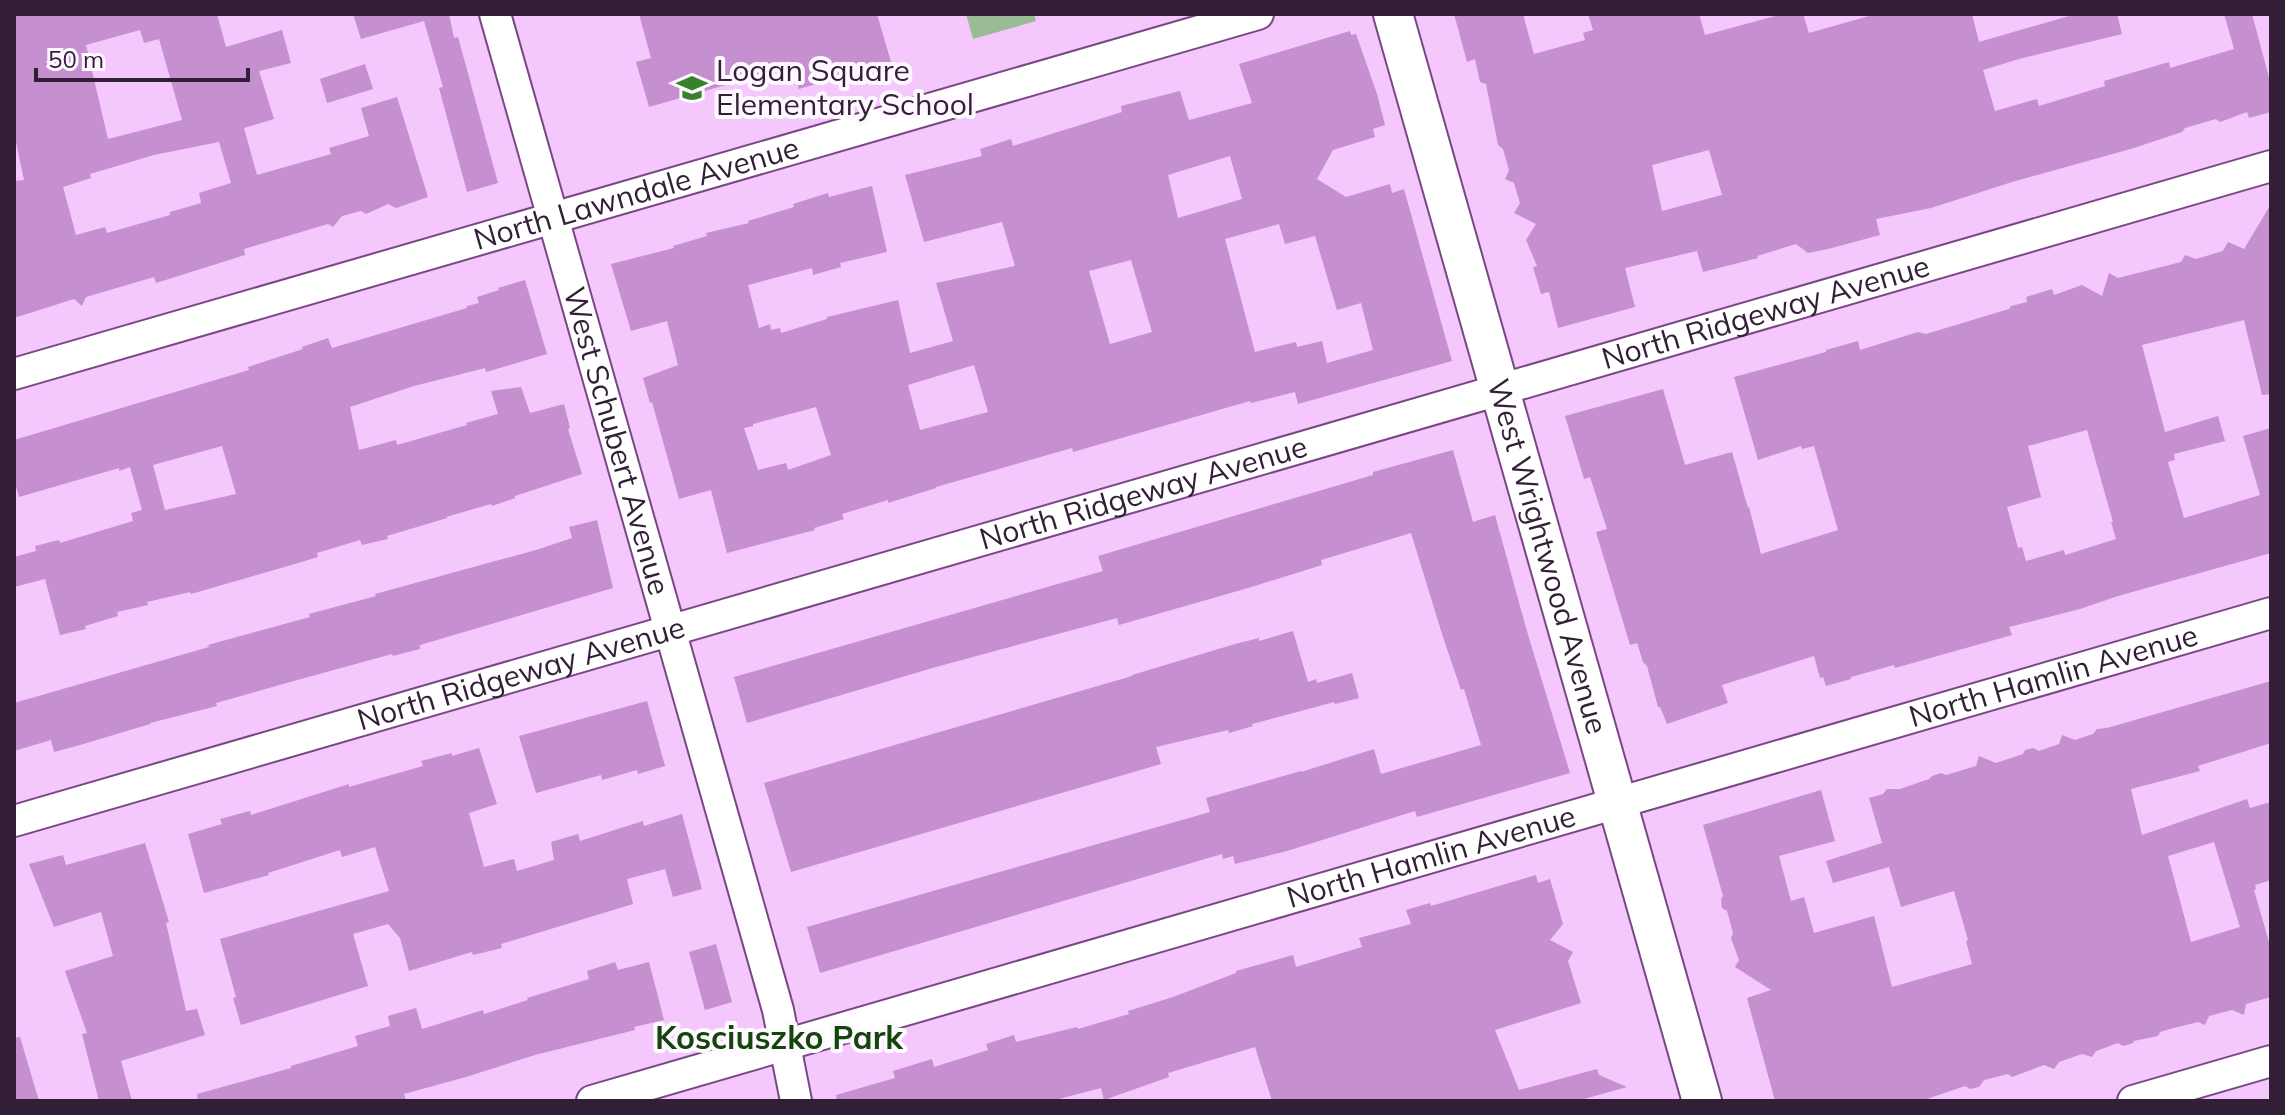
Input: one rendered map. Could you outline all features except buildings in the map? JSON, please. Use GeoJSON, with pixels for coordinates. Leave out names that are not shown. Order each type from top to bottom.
{"type":"FeatureCollection","features":[{"type":"Feature","properties":{"kind":"street","name":"West Schubert Avenue"},"geometry":{"type":"LineString","coordinates":[[495,14],[778,1010],[796,1101]]}},
{"type":"Feature","properties":{"kind":"street","name":"North Lawndale Avenue"},"geometry":{"type":"LineString","coordinates":[[14,374],[1258,14]]}},
{"type":"Feature","properties":{"kind":"street","name":"West Wrightwood Avenue"},"geometry":{"type":"LineString","coordinates":[[1393,14],[1702,1101]]}},
{"type":"Feature","properties":{"kind":"street","name":"North Ridgeway Avenue"},"geometry":{"type":"LineString","coordinates":[[14,821],[2271,166]]}},
{"type":"Feature","properties":{"kind":"street","name":"North Hamlin Avenue"},"geometry":{"type":"LineString","coordinates":[[592,1101],[2271,613]]}},
{"type":"Feature","properties":{"kind":"street"},"geometry":{"type":"LineString","coordinates":[[2133,1101],[2271,1061]]}},
{"type":"Feature","properties":{"kind":"green space"},"geometry":{"type":"Polygon","coordinates":[[[966,14],[1034,14],[1036,21],[973,39],[966,14]]]}},
{"type":"Feature","properties":{"kind":"place","name":"Logan Square Elementary School"},"geometry":{"type":"Point","coordinates":[692,88]}},
{"type":"Feature","properties":{"kind":"district","name":"Kosciuszko Park"},"geometry":{"type":"Point","coordinates":[779,1038]}}]}
